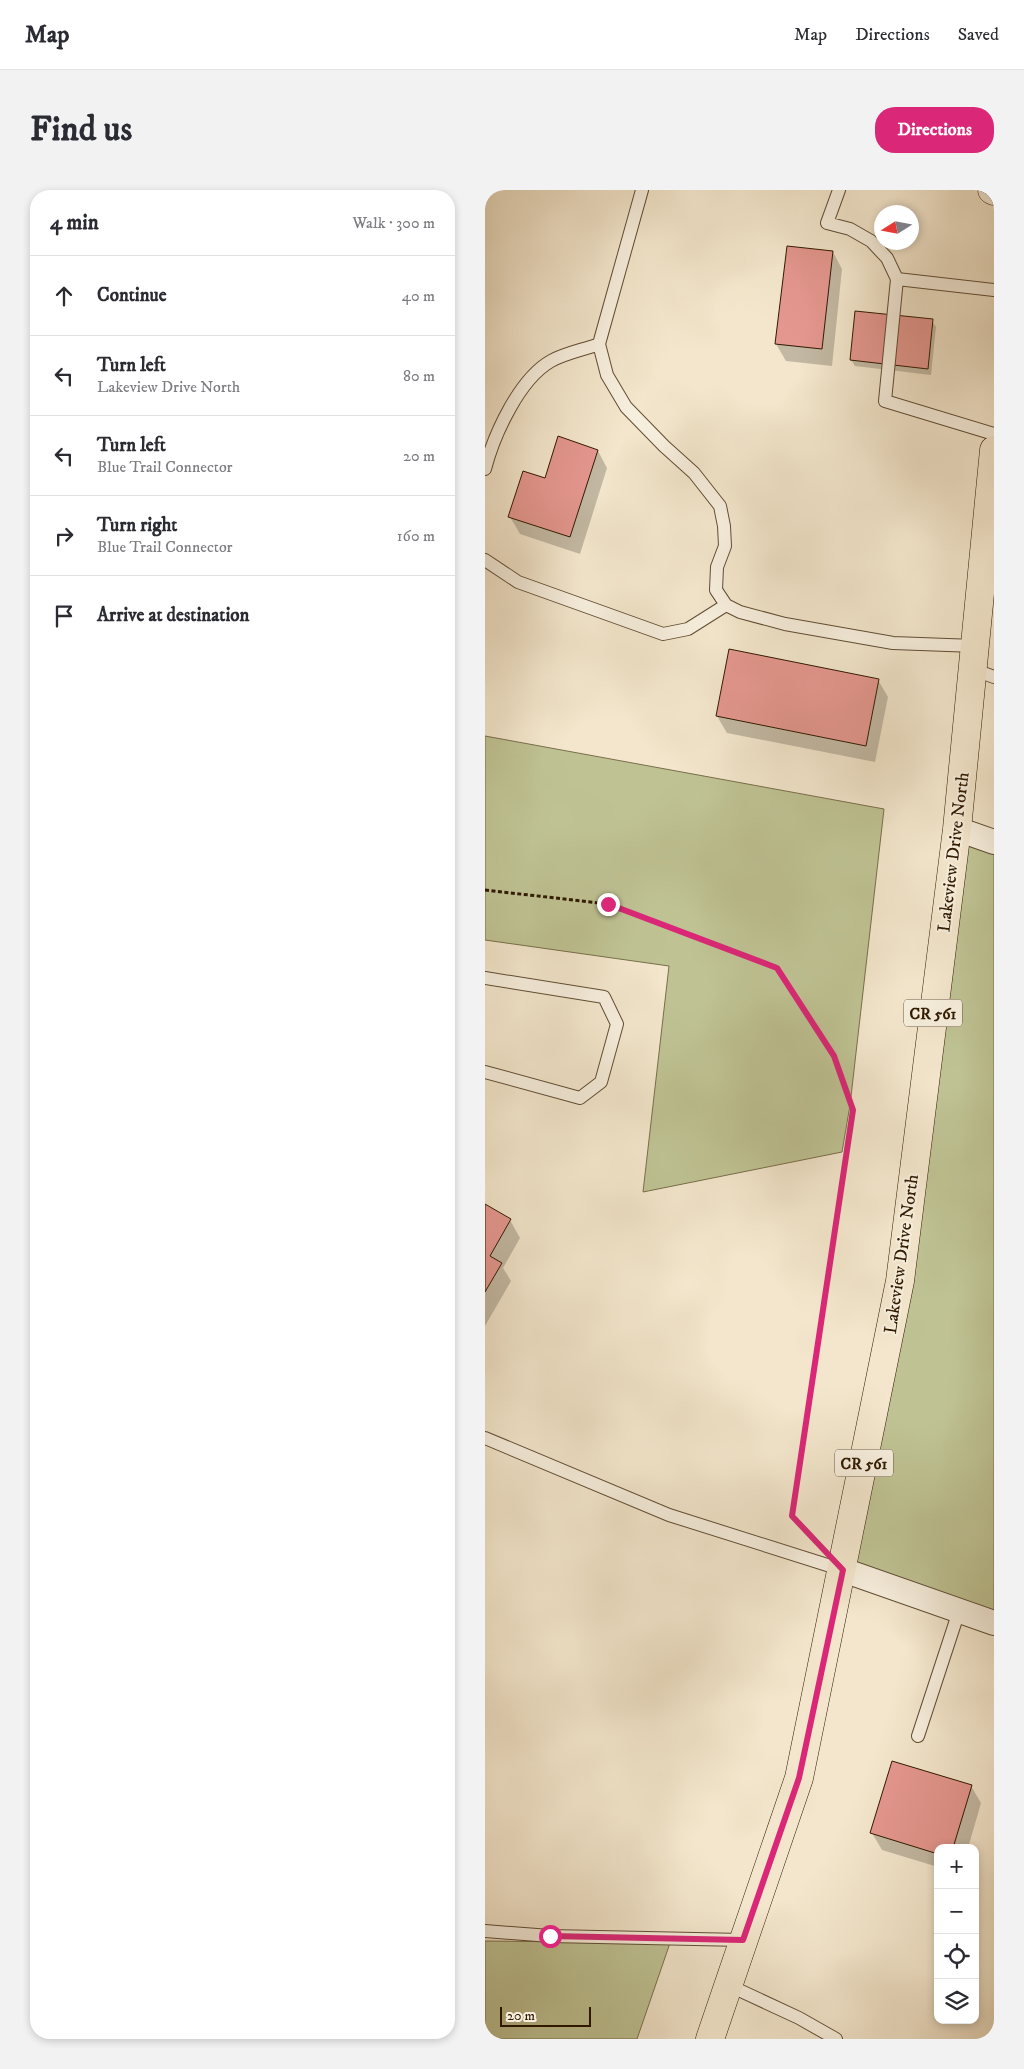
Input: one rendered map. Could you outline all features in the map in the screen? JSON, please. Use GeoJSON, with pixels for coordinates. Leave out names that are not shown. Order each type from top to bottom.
{"type":"FeatureCollection","features":[{"type":"Feature","properties":{"kind":"main road","name":"Lakeview Drive North"},"geometry":{"type":"LineString","coordinates":[[710,2039],[799,1778],[843,1570],[900,1281],[957,829],[980,664],[994,450]]}},
{"type":"Feature","properties":{"kind":"street"},"geometry":{"type":"LineString","coordinates":[[957,829],[994,842]]}},
{"type":"Feature","properties":{"kind":"street"},"geometry":{"type":"LineString","coordinates":[[843,1570],[994,1623]]}},
{"type":"Feature","properties":{"kind":"lane"},"geometry":{"type":"LineString","coordinates":[[642,190],[599,344],[607,375],[626,407],[663,446],[694,473],[720,506],[725,546],[717,567],[716,590],[726,605],[739,612],[785,624],[893,643],[980,664]]}},
{"type":"Feature","properties":{"kind":"lane"},"geometry":{"type":"LineString","coordinates":[[839,190],[827,223],[850,229],[871,241],[887,258],[897,280],[885,401],[994,434]]}},
{"type":"Feature","properties":{"kind":"lane"},"geometry":{"type":"LineString","coordinates":[[897,280],[994,290]]}},
{"type":"Feature","properties":{"kind":"lane"},"geometry":{"type":"LineString","coordinates":[[485,469],[492,443],[520,390],[550,361],[599,344]]}},
{"type":"Feature","properties":{"kind":"lane"},"geometry":{"type":"LineString","coordinates":[[485,560],[518,582],[663,634],[688,630],[726,605]]}},
{"type":"Feature","properties":{"kind":"lane"},"geometry":{"type":"LineString","coordinates":[[485,978],[604,997],[617,1024],[601,1082],[580,1098],[485,1072]]}},
{"type":"Feature","properties":{"kind":"lane"},"geometry":{"type":"LineString","coordinates":[[485,1438],[669,1515],[843,1570]]}},
{"type":"Feature","properties":{"kind":"lane"},"geometry":{"type":"LineString","coordinates":[[918,1736],[959,1611]]}},
{"type":"Feature","properties":{"kind":"lane"},"geometry":{"type":"LineString","coordinates":[[485,1932],[550,1936],[743,1940]]}},
{"type":"Feature","properties":{"kind":"lane"},"geometry":{"type":"LineString","coordinates":[[728,1985],[799,2018],[836,2039]]}},
{"type":"Feature","properties":{"kind":"path"},"geometry":{"type":"LineString","coordinates":[[485,890],[608,904],[777,968],[834,1056],[853,1110],[792,1516],[811,1536]]}},
{"type":"Feature","properties":{"kind":"green space"},"geometry":{"type":"Polygon","coordinates":[[[485,736],[884,809],[850,1105],[842,1152],[643,1192],[669,966],[485,940],[485,736]]]}},
{"type":"Feature","properties":{"kind":"green space"},"geometry":{"type":"Polygon","coordinates":[[[957,829],[994,846],[994,1623],[843,1570],[957,829]]]}},
{"type":"Feature","properties":{"kind":"green space"},"geometry":{"type":"Polygon","coordinates":[[[485,1941],[670,1943],[637,2039],[485,2039],[485,1941]]]}},
{"type":"Feature","properties":{"kind":"building"},"geometry":{"type":"Polygon","coordinates":[[[787,246],[833,251],[822,349],[775,344],[787,246]]]}},
{"type":"Feature","properties":{"kind":"building"},"geometry":{"type":"Polygon","coordinates":[[[855,311],[933,319],[928,369],[850,360],[855,311]]]}},
{"type":"Feature","properties":{"kind":"building"},"geometry":{"type":"Polygon","coordinates":[[[558,436],[598,450],[570,537],[508,517],[523,471],[545,478],[558,436]]]}},
{"type":"Feature","properties":{"kind":"building"},"geometry":{"type":"Polygon","coordinates":[[[729,649],[879,679],[866,746],[716,716],[729,649]]]}},
{"type":"Feature","properties":{"kind":"building"},"geometry":{"type":"Polygon","coordinates":[[[485,1204],[511,1219],[490,1256],[502,1263],[485,1292],[485,1204]]]}},
{"type":"Feature","properties":{"kind":"building"},"geometry":{"type":"Polygon","coordinates":[[[892,1761],[972,1785],[954,1844],[934,1844],[934,1853],[870,1833],[892,1761]]]}},
{"type":"Feature","properties":{"kind":"route"},"geometry":{"type":"LineString","coordinates":[[550,1936],[743,1940],[799,1778],[843,1570],[792,1516],[853,1110],[834,1056],[777,968],[608,904]]}}]}
